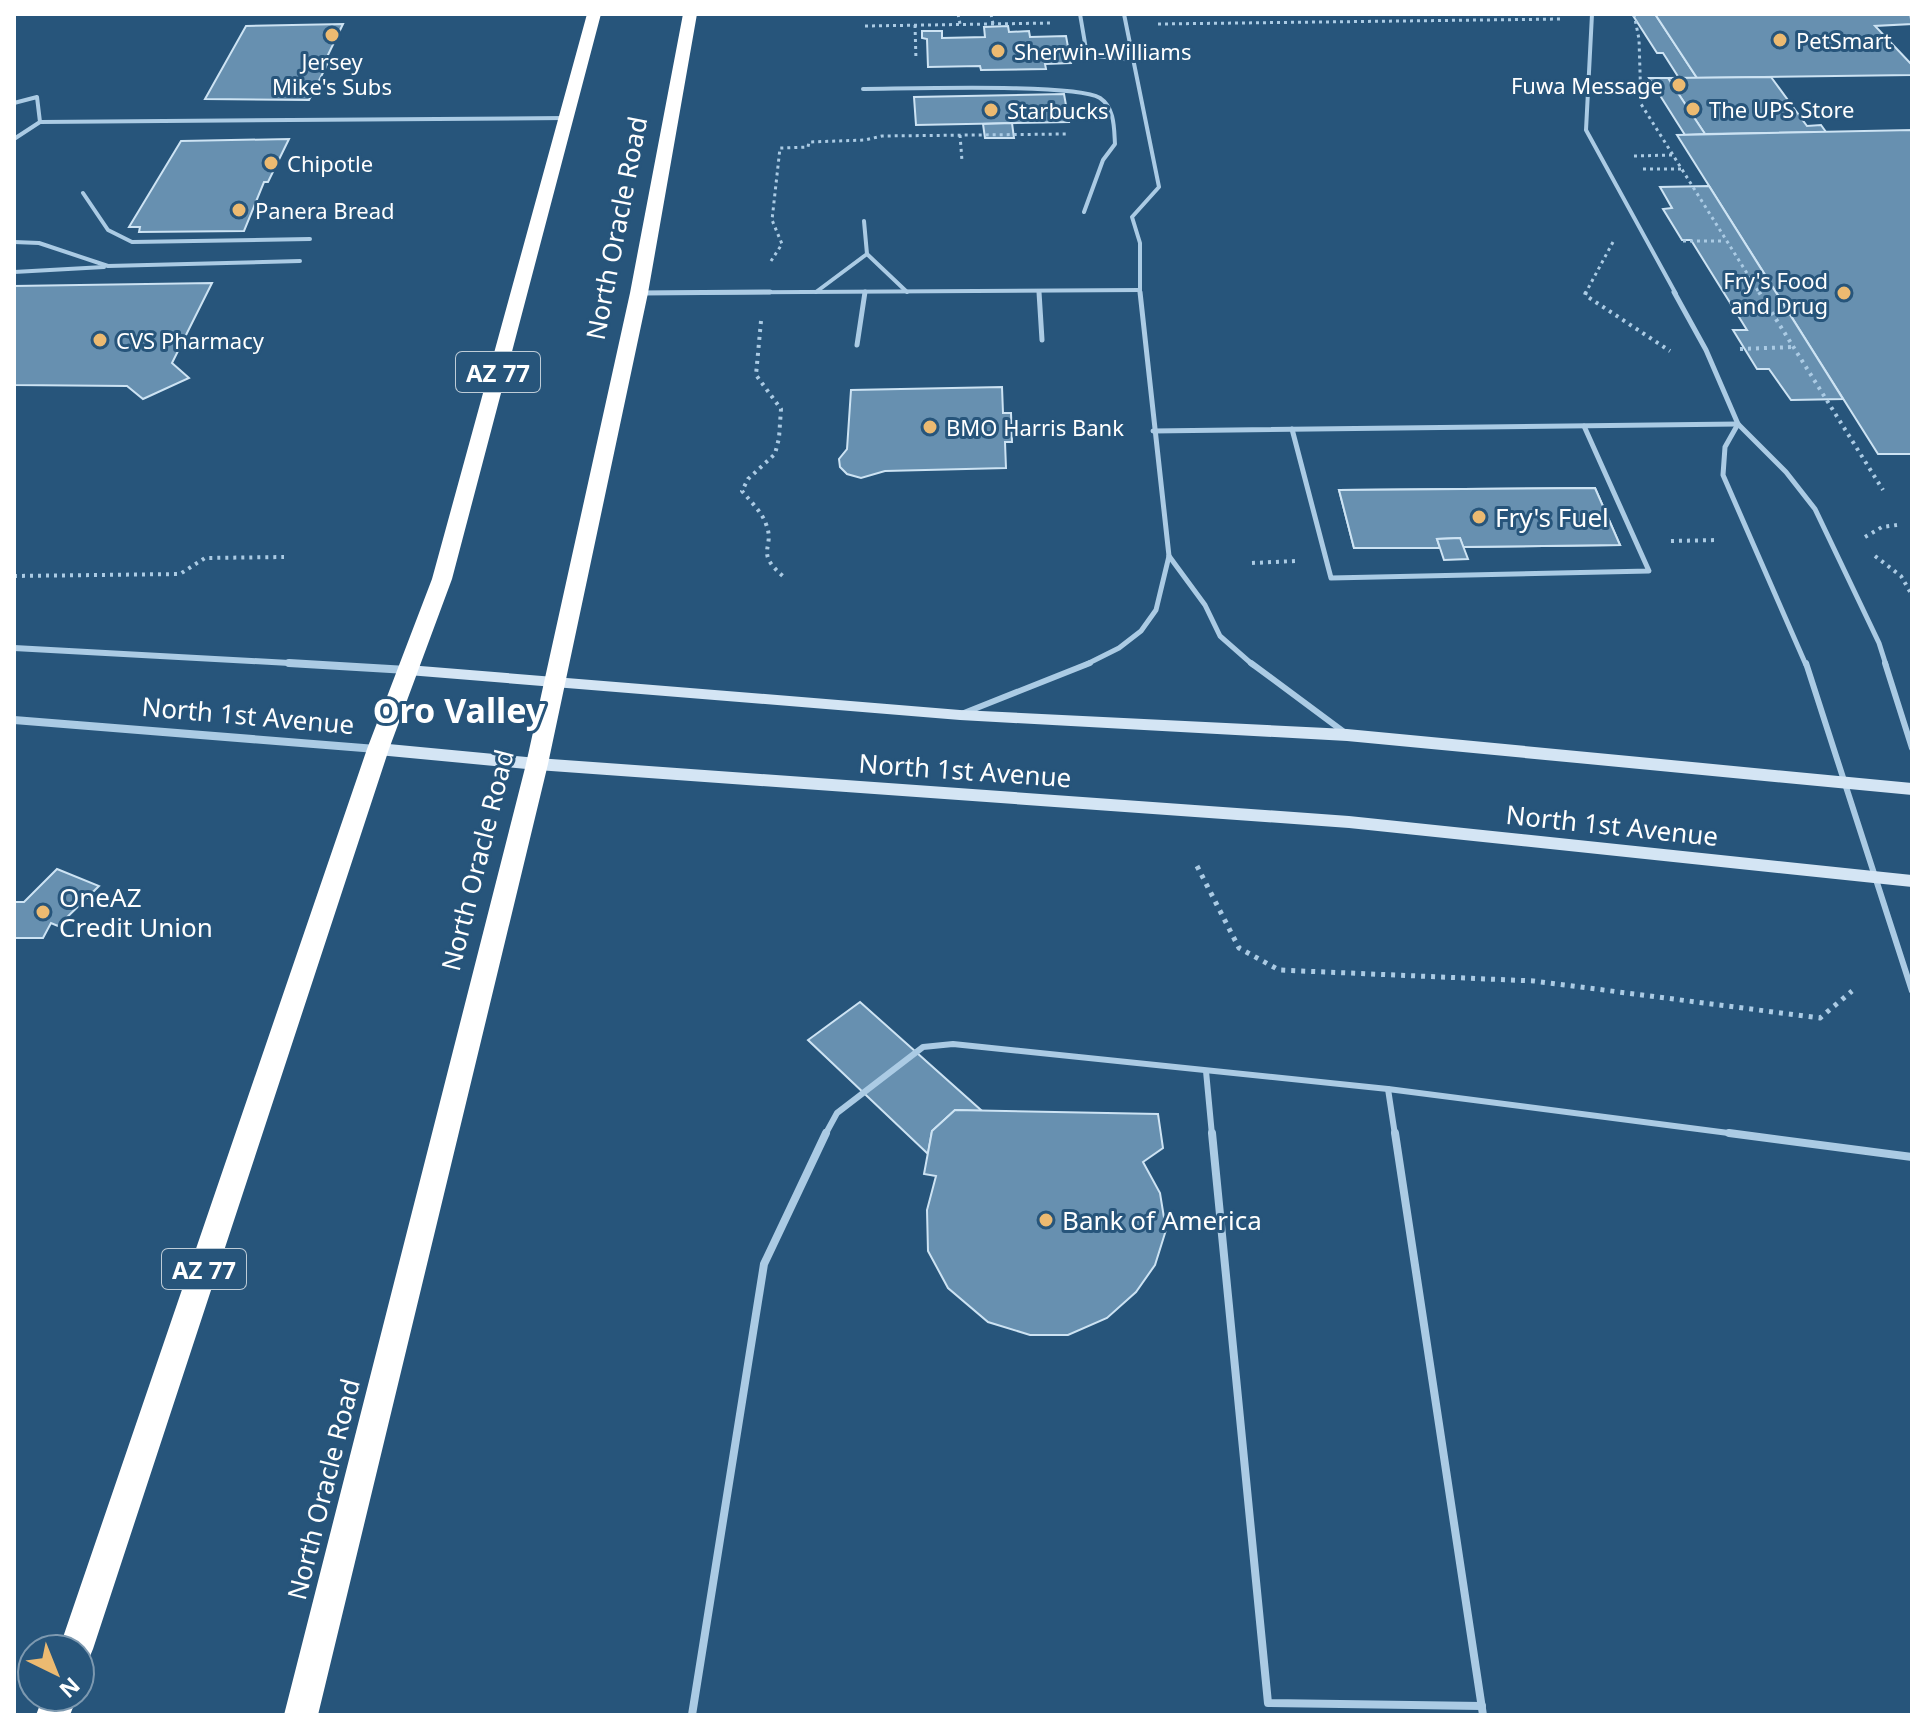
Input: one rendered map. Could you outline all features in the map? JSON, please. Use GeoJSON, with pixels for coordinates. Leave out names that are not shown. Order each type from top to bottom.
{"type":"FeatureCollection","features":[{"type":"Feature","properties":{"kind":"highway","name":"AZ 77"},"geometry":{"type":"LineString","coordinates":[[81,1633],[378,749],[447,566],[594,14]]}},
{"type":"Feature","properties":{"kind":"highway","name":"North Oracle Road"},"geometry":{"type":"LineString","coordinates":[[301,1715],[537,764],[639,293],[690,14]]}},
{"type":"Feature","properties":{"kind":"main road","name":"North 1st Avenue"},"geometry":{"type":"LineString","coordinates":[[408,670],[960,715],[1347,735],[1912,789]]}},
{"type":"Feature","properties":{"kind":"main road","name":"North 1st Avenue"},"geometry":{"type":"LineString","coordinates":[[378,749],[537,764],[1349,822],[1912,881]]}},
{"type":"Feature","properties":{"kind":"street","name":"North 1st Avenue"},"geometry":{"type":"LineString","coordinates":[[14,648],[408,670]]}},
{"type":"Feature","properties":{"kind":"street","name":"North 1st Avenue"},"geometry":{"type":"LineString","coordinates":[[14,720],[378,749]]}},
{"type":"Feature","properties":{"kind":"lane"},"geometry":{"type":"LineString","coordinates":[[1080,14],[1087,55],[1133,60]]}},
{"type":"Feature","properties":{"kind":"lane"},"geometry":{"type":"LineString","coordinates":[[960,715],[1091,663],[1119,648],[1141,631],[1156,610],[1169,556],[1153,431],[1140,290],[1140,243],[1132,217],[1159,187],[1146,135],[1124,14]]}},
{"type":"Feature","properties":{"kind":"lane"},"geometry":{"type":"LineString","coordinates":[[1592,14],[1586,130],[1706,350],[1738,424],[1786,472],[1815,509],[1879,643],[1912,748]]}},
{"type":"Feature","properties":{"kind":"lane"},"geometry":{"type":"LineString","coordinates":[[863,89],[1066,91],[1086,92],[1100,98],[1113,112],[1115,144],[1103,160],[1084,212]]}},
{"type":"Feature","properties":{"kind":"lane"},"geometry":{"type":"LineString","coordinates":[[14,103],[37,97],[40,122]]}},
{"type":"Feature","properties":{"kind":"lane"},"geometry":{"type":"LineString","coordinates":[[14,139],[40,122],[566,118]]}},
{"type":"Feature","properties":{"kind":"lane"},"geometry":{"type":"LineString","coordinates":[[83,193],[107,231],[117,239],[132,242],[310,239]]}},
{"type":"Feature","properties":{"kind":"lane"},"geometry":{"type":"LineString","coordinates":[[864,221],[867,254],[907,292]]}},
{"type":"Feature","properties":{"kind":"lane"},"geometry":{"type":"LineString","coordinates":[[14,242],[39,243],[108,266]]}},
{"type":"Feature","properties":{"kind":"lane"},"geometry":{"type":"LineString","coordinates":[[816,292],[867,254]]}},
{"type":"Feature","properties":{"kind":"lane"},"geometry":{"type":"LineString","coordinates":[[14,272],[300,261]]}},
{"type":"Feature","properties":{"kind":"lane"},"geometry":{"type":"LineString","coordinates":[[639,293],[1140,290]]}},
{"type":"Feature","properties":{"kind":"lane"},"geometry":{"type":"LineString","coordinates":[[1039,291],[1042,340]]}},
{"type":"Feature","properties":{"kind":"lane"},"geometry":{"type":"LineString","coordinates":[[857,345],[865,292]]}},
{"type":"Feature","properties":{"kind":"lane"},"geometry":{"type":"LineString","coordinates":[[1153,431],[1738,424]]}},
{"type":"Feature","properties":{"kind":"lane"},"geometry":{"type":"LineString","coordinates":[[1738,424],[1725,447],[1723,475],[1806,664],[1912,991]]}},
{"type":"Feature","properties":{"kind":"lane"},"geometry":{"type":"LineString","coordinates":[[1292,429],[1331,578],[1649,571],[1584,426]]}},
{"type":"Feature","properties":{"kind":"lane"},"geometry":{"type":"LineString","coordinates":[[1169,556],[1205,605],[1220,636],[1242,657],[1347,735]]}},
{"type":"Feature","properties":{"kind":"lane"},"geometry":{"type":"LineString","coordinates":[[692,1715],[764,1264],[814,1155],[837,1113],[923,1047],[953,1044],[1388,1089],[1912,1157]]}},
{"type":"Feature","properties":{"kind":"lane"},"geometry":{"type":"LineString","coordinates":[[1206,1071],[1268,1703],[1482,1711],[1388,1089]]}},
{"type":"Feature","properties":{"kind":"path"},"geometry":{"type":"LineString","coordinates":[[958,14],[960,24]]}},
{"type":"Feature","properties":{"kind":"path"},"geometry":{"type":"LineString","coordinates":[[991,14],[993,24]]}},
{"type":"Feature","properties":{"kind":"path"},"geometry":{"type":"LineString","coordinates":[[1462,14],[1465,20]]}},
{"type":"Feature","properties":{"kind":"path"},"geometry":{"type":"LineString","coordinates":[[1634,14],[1639,39],[1641,104],[1883,490]]}},
{"type":"Feature","properties":{"kind":"path"},"geometry":{"type":"LineString","coordinates":[[1127,25],[1571,19]]}},
{"type":"Feature","properties":{"kind":"path"},"geometry":{"type":"LineString","coordinates":[[865,26],[1082,23]]}},
{"type":"Feature","properties":{"kind":"path"},"geometry":{"type":"LineString","coordinates":[[960,135],[962,161]]}},
{"type":"Feature","properties":{"kind":"path"},"geometry":{"type":"LineString","coordinates":[[1862,546],[1862,540],[1870,532],[1897,525]]}},
{"type":"Feature","properties":{"kind":"path"},"geometry":{"type":"LineString","coordinates":[[1636,541],[1718,540]]}},
{"type":"Feature","properties":{"kind":"path"},"geometry":{"type":"LineString","coordinates":[[1870,552],[1901,576],[1912,595]]}},
{"type":"Feature","properties":{"kind":"path"},"geometry":{"type":"LineString","coordinates":[[14,576],[180,574],[205,558],[284,557]]}},
{"type":"Feature","properties":{"kind":"path"},"geometry":{"type":"LineString","coordinates":[[1252,563],[1326,559]]}},
{"type":"Feature","properties":{"kind":"path"},"geometry":{"type":"LineString","coordinates":[[1197,866],[1239,948],[1279,970],[1534,981],[1820,1018],[1852,991]]}},
{"type":"Feature","properties":{"kind":"building"},"geometry":{"type":"Polygon","coordinates":[[[1632,14],[1655,14],[1697,78],[1679,78],[1663,53],[1657,53],[1632,14]]]}},
{"type":"Feature","properties":{"kind":"building","name":"PetSmart"},"geometry":{"type":"Polygon","coordinates":[[[1655,14],[1910,14],[1912,24],[1875,26],[1912,65],[1912,75],[1697,78],[1655,14]]]}},
{"type":"Feature","properties":{"kind":"building"},"geometry":{"type":"Polygon","coordinates":[[[343,24],[309,100],[205,99],[246,26],[343,24]]]}},
{"type":"Feature","properties":{"kind":"building","name":"Sherwin-Williams"},"geometry":{"type":"Polygon","coordinates":[[[1008,26],[1009,32],[1029,31],[1030,37],[1066,36],[1071,63],[1045,64],[1046,69],[928,67],[927,39],[922,38],[922,31],[942,31],[942,38],[985,37],[984,27],[1008,26]]]}},
{"type":"Feature","properties":{"kind":"building"},"geometry":{"type":"Polygon","coordinates":[[[1771,77],[1807,126],[1821,125],[1826,132],[1705,134],[1668,78],[1771,77]]]}},
{"type":"Feature","properties":{"kind":"building"},"geometry":{"type":"Polygon","coordinates":[[[1649,78],[1668,78],[1705,134],[1685,135],[1649,78]]]}},
{"type":"Feature","properties":{"kind":"building","name":"Starbucks"},"geometry":{"type":"Polygon","coordinates":[[[1064,94],[1069,122],[916,125],[914,97],[1064,94]]]}},
{"type":"Feature","properties":{"kind":"building"},"geometry":{"type":"Polygon","coordinates":[[[1012,123],[1014,138],[985,138],[983,124],[1012,123]]]}},
{"type":"Feature","properties":{"kind":"building","name":"Fry's Food and Drug"},"geometry":{"type":"Polygon","coordinates":[[[1912,130],[1912,454],[1878,454],[1677,135],[1912,130]]]}},
{"type":"Feature","properties":{"kind":"building"},"geometry":{"type":"Polygon","coordinates":[[[289,139],[268,182],[264,182],[244,231],[139,232],[140,227],[129,227],[181,141],[289,139]]]}},
{"type":"Feature","properties":{"kind":"building"},"geometry":{"type":"Polygon","coordinates":[[[1709,186],[1843,399],[1791,400],[1769,369],[1757,369],[1733,330],[1747,330],[1691,240],[1682,240],[1663,209],[1672,208],[1660,187],[1709,186]]]}},
{"type":"Feature","properties":{"kind":"building","name":"CVS Pharmacy"},"geometry":{"type":"Polygon","coordinates":[[[212,283],[172,363],[189,378],[143,399],[127,386],[14,385],[14,286],[212,283]]]}},
{"type":"Feature","properties":{"kind":"building","name":"BMO Harris Bank"},"geometry":{"type":"Polygon","coordinates":[[[1002,387],[1003,413],[1011,413],[1012,442],[1005,442],[1006,468],[885,471],[861,478],[847,474],[840,467],[839,459],[847,449],[851,390],[1002,387]]]}},
{"type":"Feature","properties":{"kind":"building"},"geometry":{"type":"Polygon","coordinates":[[[1595,488],[1620,545],[1463,547],[1460,538],[1437,539],[1440,548],[1354,548],[1339,490],[1595,488]]]}},
{"type":"Feature","properties":{"kind":"building"},"geometry":{"type":"Polygon","coordinates":[[[1595,488],[1620,545],[1463,547],[1460,538],[1437,539],[1440,548],[1354,548],[1339,490],[1595,488]]]}},
{"type":"Feature","properties":{"kind":"building"},"geometry":{"type":"Polygon","coordinates":[[[1460,538],[1468,559],[1444,560],[1437,539],[1460,538]]]}},
{"type":"Feature","properties":{"kind":"building","name":"OneAZ Credit Union"},"geometry":{"type":"Polygon","coordinates":[[[57,869],[99,886],[58,926],[51,923],[43,938],[14,938],[14,902],[24,902],[57,869]]]}},
{"type":"Feature","properties":{"kind":"building"},"geometry":{"type":"Polygon","coordinates":[[[860,1002],[982,1111],[955,1110],[932,1131],[928,1154],[808,1040],[860,1002]]]}},
{"type":"Feature","properties":{"kind":"building","name":"Bank of America"},"geometry":{"type":"Polygon","coordinates":[[[955,1110],[1158,1114],[1163,1148],[1143,1162],[1160,1193],[1166,1230],[1155,1265],[1136,1292],[1107,1318],[1068,1335],[1030,1335],[988,1322],[948,1288],[928,1251],[927,1210],[936,1176],[924,1174],[932,1131],[955,1110]]]}},
{"type":"Feature","properties":{"kind":"place","name":"Jersey Mike's Subs"},"geometry":{"type":"Point","coordinates":[332,35]}},
{"type":"Feature","properties":{"kind":"place","name":"PetSmart"},"geometry":{"type":"Point","coordinates":[1780,40]}},
{"type":"Feature","properties":{"kind":"place","name":"Sherwin-Williams"},"geometry":{"type":"Point","coordinates":[998,51]}},
{"type":"Feature","properties":{"kind":"place","name":"Fuwa Message"},"geometry":{"type":"Point","coordinates":[1679,85]}},
{"type":"Feature","properties":{"kind":"place","name":"The UPS Store"},"geometry":{"type":"Point","coordinates":[1693,109]}},
{"type":"Feature","properties":{"kind":"place","name":"Starbucks"},"geometry":{"type":"Point","coordinates":[991,110]}},
{"type":"Feature","properties":{"kind":"place","name":"Chipotle"},"geometry":{"type":"Point","coordinates":[271,163]}},
{"type":"Feature","properties":{"kind":"place","name":"Panera Bread"},"geometry":{"type":"Point","coordinates":[239,210]}},
{"type":"Feature","properties":{"kind":"place","name":"Fry's Food and Drug"},"geometry":{"type":"Point","coordinates":[1844,293]}},
{"type":"Feature","properties":{"kind":"place","name":"CVS Pharmacy"},"geometry":{"type":"Point","coordinates":[100,340]}},
{"type":"Feature","properties":{"kind":"place","name":"BMO Harris Bank"},"geometry":{"type":"Point","coordinates":[930,427]}},
{"type":"Feature","properties":{"kind":"place","name":"Fry's Fuel"},"geometry":{"type":"Point","coordinates":[1479,517]}},
{"type":"Feature","properties":{"kind":"place","name":"OneAZ Credit Union"},"geometry":{"type":"Point","coordinates":[43,912]}},
{"type":"Feature","properties":{"kind":"place","name":"Bank of America"},"geometry":{"type":"Point","coordinates":[1046,1220]}},
{"type":"Feature","properties":{"kind":"district","name":"Oro Valley"},"geometry":{"type":"Point","coordinates":[459,710]}}]}
